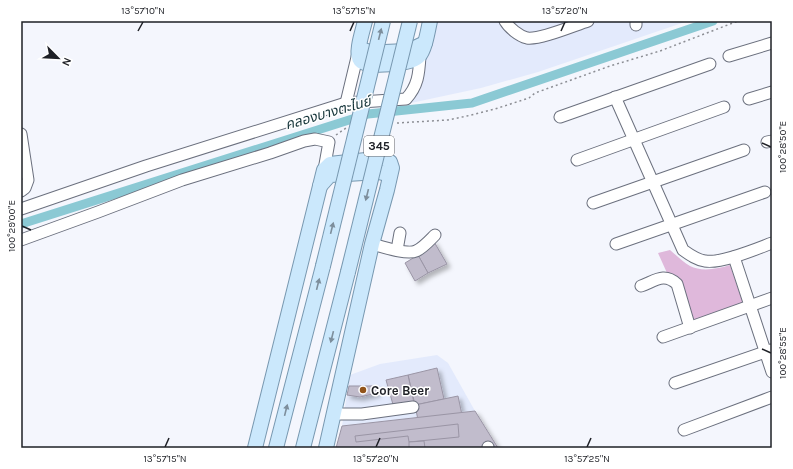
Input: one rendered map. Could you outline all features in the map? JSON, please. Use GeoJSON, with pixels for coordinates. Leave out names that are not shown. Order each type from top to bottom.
{"type":"FeatureCollection","features":[{"type":"Feature","properties":{"kind":"main road"},"geometry":{"type":"LineString","coordinates":[[365,21],[358,53],[359,59],[362,62],[376,66],[413,60],[420,56],[425,43],[430,21]]}},
{"type":"Feature","properties":{"kind":"main road","name":"345"},"geometry":{"type":"LineString","coordinates":[[276,445],[323,266],[383,21]]}},
{"type":"Feature","properties":{"kind":"main road","name":"345"},"geometry":{"type":"LineString","coordinates":[[303,448],[410,21]]}},
{"type":"Feature","properties":{"kind":"main road"},"geometry":{"type":"LineString","coordinates":[[362,36],[362,48],[366,51],[380,53],[415,49],[425,43]]}},
{"type":"Feature","properties":{"kind":"main road"},"geometry":{"type":"LineString","coordinates":[[255,448],[259,441],[324,170],[330,164],[384,158],[390,162],[392,168],[372,244],[326,448]]}},
{"type":"Feature","properties":{"kind":"main road"},"geometry":{"type":"LineString","coordinates":[[320,186],[331,175],[379,172],[383,173],[385,176],[387,190]]}},
{"type":"Feature","properties":{"kind":"main road"},"geometry":{"type":"LineString","coordinates":[[310,419],[310,433],[314,439],[318,440],[325,437],[332,418]]}},
{"type":"Feature","properties":{"kind":"street"},"geometry":{"type":"LineString","coordinates":[[505,21],[507,25],[518,34],[528,38],[541,36],[588,21]]}},
{"type":"Feature","properties":{"kind":"street"},"geometry":{"type":"LineString","coordinates":[[729,56],[772,43]]}},
{"type":"Feature","properties":{"kind":"street"},"geometry":{"type":"LineString","coordinates":[[346,103],[358,53]]}},
{"type":"Feature","properties":{"kind":"street"},"geometry":{"type":"LineString","coordinates":[[21,209],[146,166],[346,103],[406,99],[412,92],[417,80],[420,56]]}},
{"type":"Feature","properties":{"kind":"street"},"geometry":{"type":"LineString","coordinates":[[560,117],[710,64]]}},
{"type":"Feature","properties":{"kind":"street"},"geometry":{"type":"LineString","coordinates":[[749,99],[772,92]]}},
{"type":"Feature","properties":{"kind":"street"},"geometry":{"type":"LineString","coordinates":[[615,97],[683,250],[693,257],[705,261],[734,257],[772,243]]}},
{"type":"Feature","properties":{"kind":"street"},"geometry":{"type":"LineString","coordinates":[[577,160],[724,107]]}},
{"type":"Feature","properties":{"kind":"street"},"geometry":{"type":"LineString","coordinates":[[21,134],[28,180],[25,188],[21,191]]}},
{"type":"Feature","properties":{"kind":"street"},"geometry":{"type":"LineString","coordinates":[[21,240],[182,180],[304,141],[315,139],[329,142],[324,170]]}},
{"type":"Feature","properties":{"kind":"street"},"geometry":{"type":"LineString","coordinates":[[593,203],[744,150]]}},
{"type":"Feature","properties":{"kind":"street"},"geometry":{"type":"LineString","coordinates":[[616,244],[765,192]]}},
{"type":"Feature","properties":{"kind":"street"},"geometry":{"type":"LineString","coordinates":[[398,250],[400,233]]}},
{"type":"Feature","properties":{"kind":"street"},"geometry":{"type":"LineString","coordinates":[[372,244],[410,253],[416,251],[435,235]]}},
{"type":"Feature","properties":{"kind":"street"},"geometry":{"type":"LineString","coordinates":[[734,257],[750,306],[769,351],[772,372]]}},
{"type":"Feature","properties":{"kind":"street"},"geometry":{"type":"LineString","coordinates":[[641,286],[663,277],[668,277],[673,280],[677,284],[690,328]]}},
{"type":"Feature","properties":{"kind":"street"},"geometry":{"type":"LineString","coordinates":[[663,337],[772,298]]}},
{"type":"Feature","properties":{"kind":"street"},"geometry":{"type":"LineString","coordinates":[[675,383],[769,351]]}},
{"type":"Feature","properties":{"kind":"street"},"geometry":{"type":"LineString","coordinates":[[684,430],[772,396]]}},
{"type":"Feature","properties":{"kind":"street"},"geometry":{"type":"LineString","coordinates":[[332,418],[412,407]]}},
{"type":"Feature","properties":{"kind":"path"},"geometry":{"type":"LineString","coordinates":[[396,123],[448,120],[495,109],[529,98],[535,94],[610,66],[660,51],[738,21]]}},
{"type":"Feature","properties":{"kind":"path"},"geometry":{"type":"LineString","coordinates":[[329,142],[344,128],[351,128]]}},
{"type":"Feature","properties":{"kind":"shaded area"},"geometry":{"type":"Polygon","coordinates":[[[429,21],[688,21],[538,72],[481,88],[411,103],[420,56],[429,21]]]}},
{"type":"Feature","properties":{"kind":"shaded area"},"geometry":{"type":"Polygon","coordinates":[[[670,250],[685,263],[694,268],[710,269],[730,265],[744,306],[690,324],[658,253],[670,250]]]}},
{"type":"Feature","properties":{"kind":"shaded area"},"geometry":{"type":"Polygon","coordinates":[[[437,355],[448,363],[475,411],[342,426],[350,375],[380,364],[437,355]]]}},
{"type":"Feature","properties":{"kind":"building"},"geometry":{"type":"Polygon","coordinates":[[[433,240],[447,264],[428,273],[418,255],[433,240]]]}},
{"type":"Feature","properties":{"kind":"building"},"geometry":{"type":"Polygon","coordinates":[[[418,255],[428,273],[415,281],[405,263],[418,255]]]}},
{"type":"Feature","properties":{"kind":"building"},"geometry":{"type":"Polygon","coordinates":[[[437,368],[444,399],[415,405],[408,375],[437,368]]]}},
{"type":"Feature","properties":{"kind":"building"},"geometry":{"type":"Polygon","coordinates":[[[408,375],[414,403],[394,408],[386,380],[408,375]]]}},
{"type":"Feature","properties":{"kind":"building","name":"Core Beer"},"geometry":{"type":"Polygon","coordinates":[[[349,386],[377,386],[377,393],[360,397],[347,395],[349,386]]]}},
{"type":"Feature","properties":{"kind":"building"},"geometry":{"type":"Polygon","coordinates":[[[458,396],[462,415],[419,425],[415,405],[458,396]]]}},
{"type":"Feature","properties":{"kind":"building"},"geometry":{"type":"Polygon","coordinates":[[[475,411],[498,448],[336,448],[342,426],[475,411]]]}},
{"type":"Feature","properties":{"kind":"building"},"geometry":{"type":"Polygon","coordinates":[[[458,424],[459,437],[409,442],[408,436],[356,442],[355,436],[458,424]]]}},
{"type":"Feature","properties":{"kind":"building"},"geometry":{"type":"Polygon","coordinates":[[[424,441],[425,448],[409,448],[409,442],[424,441]]]}},
{"type":"Feature","properties":{"kind":"waterway","name":"คลองบางตะไนย์"},"geometry":{"type":"LineString","coordinates":[[21,224],[368,114],[472,103],[713,21]]}},
{"type":"Feature","properties":{"kind":"place","name":"Core Beer"},"geometry":{"type":"Point","coordinates":[363,390]}}]}
